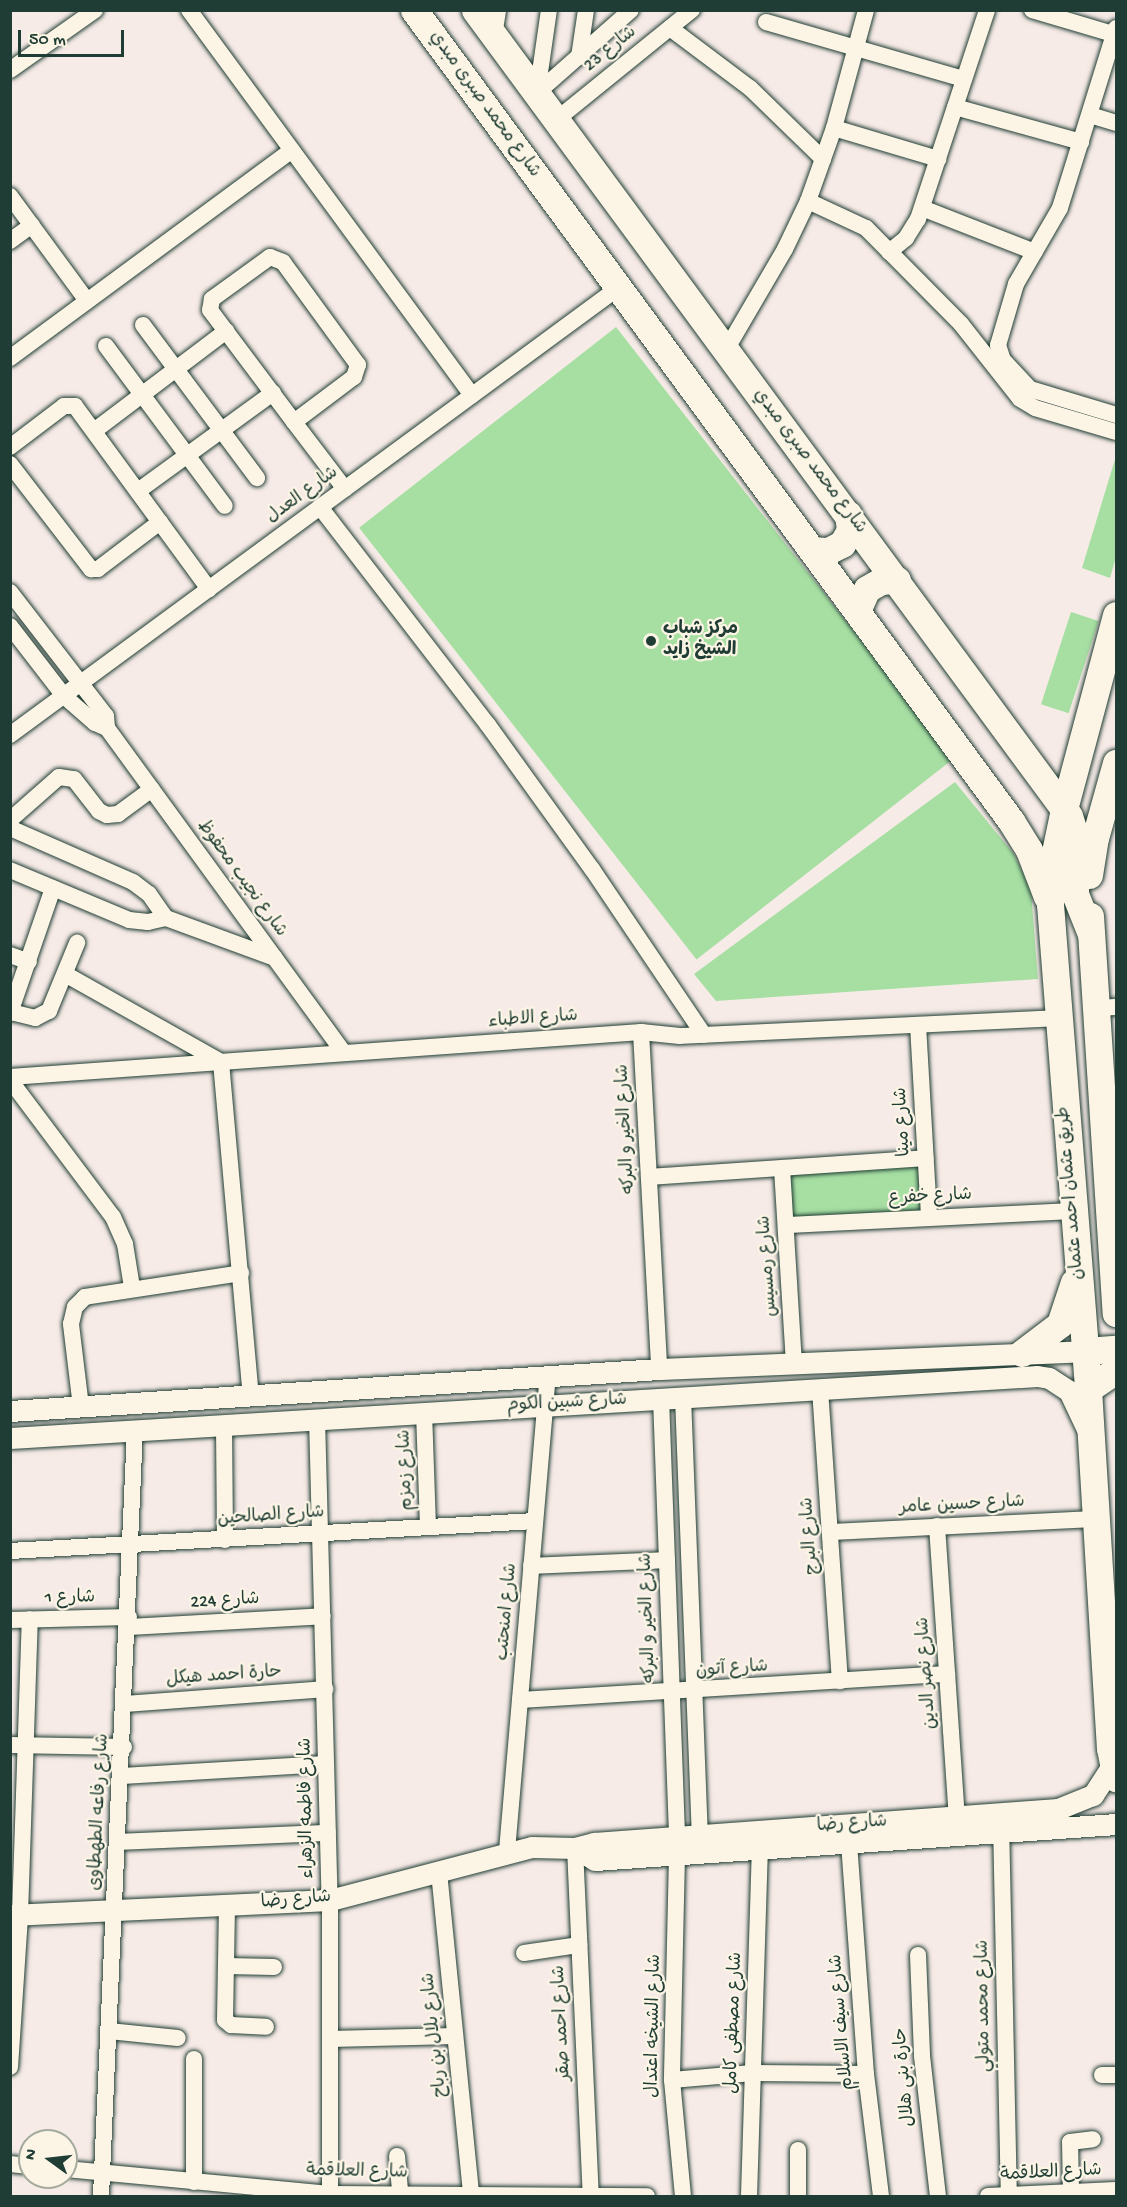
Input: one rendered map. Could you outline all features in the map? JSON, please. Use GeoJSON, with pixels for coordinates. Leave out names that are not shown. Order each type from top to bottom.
{"type":"FeatureCollection","features":[{"type":"Feature","properties":{"kind":"main road","name":"شارع محمد صبرى مبدي"},"geometry":{"type":"LineString","coordinates":[[414,10],[1021,835],[1050,904]]}},
{"type":"Feature","properties":{"kind":"main road","name":"شارع محمد صبرى مبدي"},"geometry":{"type":"LineString","coordinates":[[475,10],[496,23],[555,120],[1064,809],[1076,837],[1075,894],[1091,934]]}},
{"type":"Feature","properties":{"kind":"main road"},"geometry":{"type":"LineString","coordinates":[[812,550],[828,551],[842,544],[850,530],[848,514]]}},
{"type":"Feature","properties":{"kind":"main road"},"geometry":{"type":"LineString","coordinates":[[857,611],[867,589],[881,581],[897,580]]}},
{"type":"Feature","properties":{"kind":"main road","name":"طريق عثمان احمد عثمان"},"geometry":{"type":"LineString","coordinates":[[1114,1772],[1079,1264],[1063,1090],[1050,904],[1064,809],[1116,615]]}},
{"type":"Feature","properties":{"kind":"main road","name":"طريق عثمان احمد عثمان"},"geometry":{"type":"LineString","coordinates":[[1116,763],[1090,861],[1091,934],[1106,1008],[1101,1088],[1111,1148],[1116,1313]]}},
{"type":"Feature","properties":{"kind":"main road"},"geometry":{"type":"LineString","coordinates":[[1063,1090],[1082,1093],[1101,1088]]}},
{"type":"Feature","properties":{"kind":"main road"},"geometry":{"type":"LineString","coordinates":[[1022,1353],[1060,1324],[1079,1264]]}},
{"type":"Feature","properties":{"kind":"main road"},"geometry":{"type":"LineString","coordinates":[[1085,1351],[1116,1349]]}},
{"type":"Feature","properties":{"kind":"main road"},"geometry":{"type":"LineString","coordinates":[[1088,1389],[1116,1370]]}},
{"type":"Feature","properties":{"kind":"street"},"geometry":{"type":"LineString","coordinates":[[10,70],[95,10]]}},
{"type":"Feature","properties":{"kind":"street"},"geometry":{"type":"LineString","coordinates":[[189,10],[472,395]]}},
{"type":"Feature","properties":{"kind":"street"},"geometry":{"type":"LineString","coordinates":[[537,93],[549,10]]}},
{"type":"Feature","properties":{"kind":"street"},"geometry":{"type":"LineString","coordinates":[[579,57],[586,10]]}},
{"type":"Feature","properties":{"kind":"street","name":"شارع 23"},"geometry":{"type":"LineString","coordinates":[[555,120],[692,10]]}},
{"type":"Feature","properties":{"kind":"street"},"geometry":{"type":"LineString","coordinates":[[726,350],[785,249],[808,201],[834,128],[866,10]]}},
{"type":"Feature","properties":{"kind":"street"},"geometry":{"type":"LineString","coordinates":[[889,252],[913,229],[922,208],[987,10]]}},
{"type":"Feature","properties":{"kind":"street"},"geometry":{"type":"LineString","coordinates":[[1032,10],[1115,31],[1060,208],[1016,284],[1000,329],[997,363],[1013,393],[1028,404],[1116,432]]}},
{"type":"Feature","properties":{"kind":"street","name":"شارع 23"},"geometry":{"type":"LineString","coordinates":[[537,93],[629,12]]}},
{"type":"Feature","properties":{"kind":"street"},"geometry":{"type":"LineString","coordinates":[[766,22],[856,46],[964,79]]}},
{"type":"Feature","properties":{"kind":"street"},"geometry":{"type":"LineString","coordinates":[[670,28],[750,88],[823,159]]}},
{"type":"Feature","properties":{"kind":"street"},"geometry":{"type":"LineString","coordinates":[[955,107],[1081,142]]}},
{"type":"Feature","properties":{"kind":"street"},"geometry":{"type":"LineString","coordinates":[[1090,115],[1116,123]]}},
{"type":"Feature","properties":{"kind":"street"},"geometry":{"type":"LineString","coordinates":[[834,128],[938,159]]}},
{"type":"Feature","properties":{"kind":"street"},"geometry":{"type":"LineString","coordinates":[[10,358],[292,150]]}},
{"type":"Feature","properties":{"kind":"street"},"geometry":{"type":"LineString","coordinates":[[10,196],[87,301]]}},
{"type":"Feature","properties":{"kind":"street"},"geometry":{"type":"LineString","coordinates":[[808,201],[866,228],[997,363],[1015,378],[1039,393],[1116,415]]}},
{"type":"Feature","properties":{"kind":"street"},"geometry":{"type":"LineString","coordinates":[[922,208],[1035,252]]}},
{"type":"Feature","properties":{"kind":"street"},"geometry":{"type":"LineString","coordinates":[[10,241],[32,225]]}},
{"type":"Feature","properties":{"kind":"street"},"geometry":{"type":"LineString","coordinates":[[294,422],[354,377],[358,365],[280,260],[267,259],[212,299],[210,310],[294,422],[345,489]]}},
{"type":"Feature","properties":{"kind":"street","name":"شارع العدل"},"geometry":{"type":"LineString","coordinates":[[10,735],[618,288]]}},
{"type":"Feature","properties":{"kind":"street"},"geometry":{"type":"LineString","coordinates":[[143,325],[258,478]]}},
{"type":"Feature","properties":{"kind":"street"},"geometry":{"type":"LineString","coordinates":[[94,431],[226,331]]}},
{"type":"Feature","properties":{"kind":"street"},"geometry":{"type":"LineString","coordinates":[[106,346],[225,506]]}},
{"type":"Feature","properties":{"kind":"street"},"geometry":{"type":"LineString","coordinates":[[138,491],[273,393]]}},
{"type":"Feature","properties":{"kind":"street"},"geometry":{"type":"LineString","coordinates":[[10,447],[68,405],[78,409],[209,590]]}},
{"type":"Feature","properties":{"kind":"street"},"geometry":{"type":"LineString","coordinates":[[10,464],[91,569],[98,569],[160,522]]}},
{"type":"Feature","properties":{"kind":"street"},"geometry":{"type":"LineString","coordinates":[[320,507],[488,725],[704,1035]]}},
{"type":"Feature","properties":{"kind":"street","name":"شارع نجيب محفوظ"},"geometry":{"type":"LineString","coordinates":[[10,592],[106,716],[107,728]]}},
{"type":"Feature","properties":{"kind":"street","name":"شارع نجيب محفوظ"},"geometry":{"type":"LineString","coordinates":[[10,626],[64,696],[95,723],[107,728],[344,1052]]}},
{"type":"Feature","properties":{"kind":"street"},"geometry":{"type":"LineString","coordinates":[[10,820],[59,777],[74,779],[99,811],[107,815],[118,814],[152,789]]}},
{"type":"Feature","properties":{"kind":"street"},"geometry":{"type":"LineString","coordinates":[[10,828],[133,882],[156,901],[166,918]]}},
{"type":"Feature","properties":{"kind":"street"},"geometry":{"type":"LineString","coordinates":[[10,870],[129,920],[148,922],[166,918],[275,958]]}},
{"type":"Feature","properties":{"kind":"street"},"geometry":{"type":"LineString","coordinates":[[53,888],[11,1013],[30,1018],[45,1015],[53,1006],[76,943]]}},
{"type":"Feature","properties":{"kind":"street"},"geometry":{"type":"LineString","coordinates":[[10,955],[29,962]]}},
{"type":"Feature","properties":{"kind":"street"},"geometry":{"type":"LineString","coordinates":[[65,974],[221,1062],[242,1273],[251,1395]]}},
{"type":"Feature","properties":{"kind":"street","name":"شارع الاطباء"},"geometry":{"type":"LineString","coordinates":[[10,1078],[641,1032],[704,1035],[1058,1018]]}},
{"type":"Feature","properties":{"kind":"street","name":"شارع مينا"},"geometry":{"type":"LineString","coordinates":[[918,1025],[929,1217]]}},
{"type":"Feature","properties":{"kind":"street","name":"شارع الخير و البركه"},"geometry":{"type":"LineString","coordinates":[[641,1032],[659,1369]]}},
{"type":"Feature","properties":{"kind":"street"},"geometry":{"type":"LineString","coordinates":[[10,1078],[113,1217],[127,1251],[132,1287]]}},
{"type":"Feature","properties":{"kind":"street"},"geometry":{"type":"LineString","coordinates":[[649,1178],[925,1158]]}},
{"type":"Feature","properties":{"kind":"street","name":"شارع رمسيس"},"geometry":{"type":"LineString","coordinates":[[782,1168],[794,1362]]}},
{"type":"Feature","properties":{"kind":"street","name":"شارع خفرع"},"geometry":{"type":"LineString","coordinates":[[786,1225],[1075,1211]]}},
{"type":"Feature","properties":{"kind":"street"},"geometry":{"type":"LineString","coordinates":[[81,1407],[71,1324],[75,1307],[85,1297],[132,1287],[242,1273]]}},
{"type":"Feature","properties":{"kind":"street","name":"شارع شبين الكوم"},"geometry":{"type":"LineString","coordinates":[[10,1411],[659,1369],[1085,1351]]}},
{"type":"Feature","properties":{"kind":"street","name":"شارع امنحتب"},"geometry":{"type":"LineString","coordinates":[[507,1851],[548,1377]]}},
{"type":"Feature","properties":{"kind":"street","name":"شارع شبين الكوم"},"geometry":{"type":"LineString","coordinates":[[10,1438],[661,1398],[1049,1378],[1069,1391],[1091,1437]]}},
{"type":"Feature","properties":{"kind":"street","name":"شارع البرج"},"geometry":{"type":"LineString","coordinates":[[820,1389],[840,1681]]}},
{"type":"Feature","properties":{"kind":"street"},"geometry":{"type":"LineString","coordinates":[[683,1397],[700,1835]]}},
{"type":"Feature","properties":{"kind":"street","name":"شارع الخير و البركه"},"geometry":{"type":"LineString","coordinates":[[661,1398],[677,1846]]}},
{"type":"Feature","properties":{"kind":"street","name":"شارع زمزم"},"geometry":{"type":"LineString","coordinates":[[424,1412],[428,1527]]}},
{"type":"Feature","properties":{"kind":"street","name":"شارع فاطمه الزهراء"},"geometry":{"type":"LineString","coordinates":[[317,1418],[322,1533],[330,1900],[330,2195]]}},
{"type":"Feature","properties":{"kind":"street"},"geometry":{"type":"LineString","coordinates":[[224,1425],[225,1540]]}},
{"type":"Feature","properties":{"kind":"street","name":"شارع رفاعه الطهطاوى"},"geometry":{"type":"LineString","coordinates":[[101,2196],[126,1704],[135,1430]]}},
{"type":"Feature","properties":{"kind":"street","name":"شارع حسين عامر"},"geometry":{"type":"LineString","coordinates":[[830,1532],[1096,1519]]}},
{"type":"Feature","properties":{"kind":"street","name":"شارع الصالحين"},"geometry":{"type":"LineString","coordinates":[[10,1551],[535,1521]]}},
{"type":"Feature","properties":{"kind":"street","name":"شارع نصر الدين"},"geometry":{"type":"LineString","coordinates":[[938,1526],[957,1817]]}},
{"type":"Feature","properties":{"kind":"street"},"geometry":{"type":"LineString","coordinates":[[531,1566],[667,1560]]}},
{"type":"Feature","properties":{"kind":"street","name":"شارع 224"},"geometry":{"type":"LineString","coordinates":[[129,1622],[323,1616]]}},
{"type":"Feature","properties":{"kind":"street"},"geometry":{"type":"LineString","coordinates":[[11,2058],[18,1745],[30,1619]]}},
{"type":"Feature","properties":{"kind":"street","name":"شارع 1"},"geometry":{"type":"LineString","coordinates":[[10,1620],[129,1622]]}},
{"type":"Feature","properties":{"kind":"street","name":"شارع آتون"},"geometry":{"type":"LineString","coordinates":[[520,1700],[672,1694],[948,1674]]}},
{"type":"Feature","properties":{"kind":"street","name":"حارة احمد هيكل"},"geometry":{"type":"LineString","coordinates":[[126,1704],[325,1689]]}},
{"type":"Feature","properties":{"kind":"street"},"geometry":{"type":"LineString","coordinates":[[18,1745],[124,1748]]}},
{"type":"Feature","properties":{"kind":"street"},"geometry":{"type":"LineString","coordinates":[[122,1776],[326,1764]]}},
{"type":"Feature","properties":{"kind":"street","name":"شارع رضا"},"geometry":{"type":"LineString","coordinates":[[15,1915],[330,1900],[439,1872],[507,1851],[545,1845],[575,1848],[595,1860],[677,1846],[760,1850],[849,1843],[1001,1823],[1077,1805],[1093,1795],[1114,1772]]}},
{"type":"Feature","properties":{"kind":"street","name":"شارع رضا"},"geometry":{"type":"LineString","coordinates":[[677,1846],[700,1835],[957,1817],[1001,1823],[1116,1824]]}},
{"type":"Feature","properties":{"kind":"street","name":"شارع محمد متولي"},"geometry":{"type":"LineString","coordinates":[[1001,1823],[1009,2196]]}},
{"type":"Feature","properties":{"kind":"street"},"geometry":{"type":"LineString","coordinates":[[118,1842],[328,1833]]}},
{"type":"Feature","properties":{"kind":"street","name":"شارع سيف الاسلام"},"geometry":{"type":"LineString","coordinates":[[849,1843],[866,2074],[881,2196]]}},
{"type":"Feature","properties":{"kind":"street","name":"شارع الشيخه اعتدال"},"geometry":{"type":"LineString","coordinates":[[677,1846],[672,2080],[683,2196]]}},
{"type":"Feature","properties":{"kind":"street","name":"شارع احمد صقر"},"geometry":{"type":"LineString","coordinates":[[575,1848],[590,2196]]}},
{"type":"Feature","properties":{"kind":"street","name":"شارع مصطفى كامل"},"geometry":{"type":"LineString","coordinates":[[749,2196],[760,1850]]}},
{"type":"Feature","properties":{"kind":"street","name":"شارع بلال بن رباح"},"geometry":{"type":"LineString","coordinates":[[439,1872],[455,2036],[478,2194]]}},
{"type":"Feature","properties":{"kind":"street"},"geometry":{"type":"LineString","coordinates":[[227,1906],[226,2022],[266,2027]]}},
{"type":"Feature","properties":{"kind":"street"},"geometry":{"type":"LineString","coordinates":[[524,1953],[579,1946]]}},
{"type":"Feature","properties":{"kind":"street","name":"حارة بنى هلال"},"geometry":{"type":"LineString","coordinates":[[918,1954],[922,2064],[938,2196]]}},
{"type":"Feature","properties":{"kind":"street"},"geometry":{"type":"LineString","coordinates":[[226,1966],[274,1967]]}},
{"type":"Feature","properties":{"kind":"street"},"geometry":{"type":"LineString","coordinates":[[109,2031],[178,2038]]}},
{"type":"Feature","properties":{"kind":"street"},"geometry":{"type":"LineString","coordinates":[[330,2039],[455,2036]]}},
{"type":"Feature","properties":{"kind":"street"},"geometry":{"type":"LineString","coordinates":[[191,2187],[194,2059]]}},
{"type":"Feature","properties":{"kind":"street"},"geometry":{"type":"LineString","coordinates":[[672,2080],[753,2073],[866,2074]]}},
{"type":"Feature","properties":{"kind":"street"},"geometry":{"type":"LineString","coordinates":[[1074,2194],[1070,2142],[1093,2139]]}},
{"type":"Feature","properties":{"kind":"street"},"geometry":{"type":"LineString","coordinates":[[798,2150],[798,2196]]}},
{"type":"Feature","properties":{"kind":"street"},"geometry":{"type":"LineString","coordinates":[[397,2156],[400,2194]]}},
{"type":"Feature","properties":{"kind":"street","name":"شارع العلاقمة"},"geometry":{"type":"LineString","coordinates":[[78,2170],[191,2187],[330,2195],[647,2196]]}},
{"type":"Feature","properties":{"kind":"street","name":"شارع العلاقمة"},"geometry":{"type":"LineString","coordinates":[[988,2196],[1074,2194],[1116,2190]]}},
{"type":"Feature","properties":{"kind":"green space","name":"مركز شباب الشيخ زايد"},"geometry":{"type":"Polygon","coordinates":[[[616,327],[953,759],[696,960],[359,528],[616,327]]]}},
{"type":"Feature","properties":{"kind":"green space"},"geometry":{"type":"Polygon","coordinates":[[[1116,456],[1116,557],[1110,578],[1082,568],[1116,456]]]}},
{"type":"Feature","properties":{"kind":"green space"},"geometry":{"type":"Polygon","coordinates":[[[1071,612],[1099,621],[1069,713],[1041,704],[1071,612]]]}},
{"type":"Feature","properties":{"kind":"green space"},"geometry":{"type":"Polygon","coordinates":[[[955,782],[1013,853],[1031,891],[1038,979],[716,1001],[694,974],[955,782]]]}},
{"type":"Feature","properties":{"kind":"green space"},"geometry":{"type":"Polygon","coordinates":[[[922,1160],[927,1215],[790,1227],[786,1172],[922,1160]]]}},
{"type":"Feature","properties":{"kind":"place","name":"مركز شباب الشيخ زايد"},"geometry":{"type":"Point","coordinates":[651,641]}}]}
